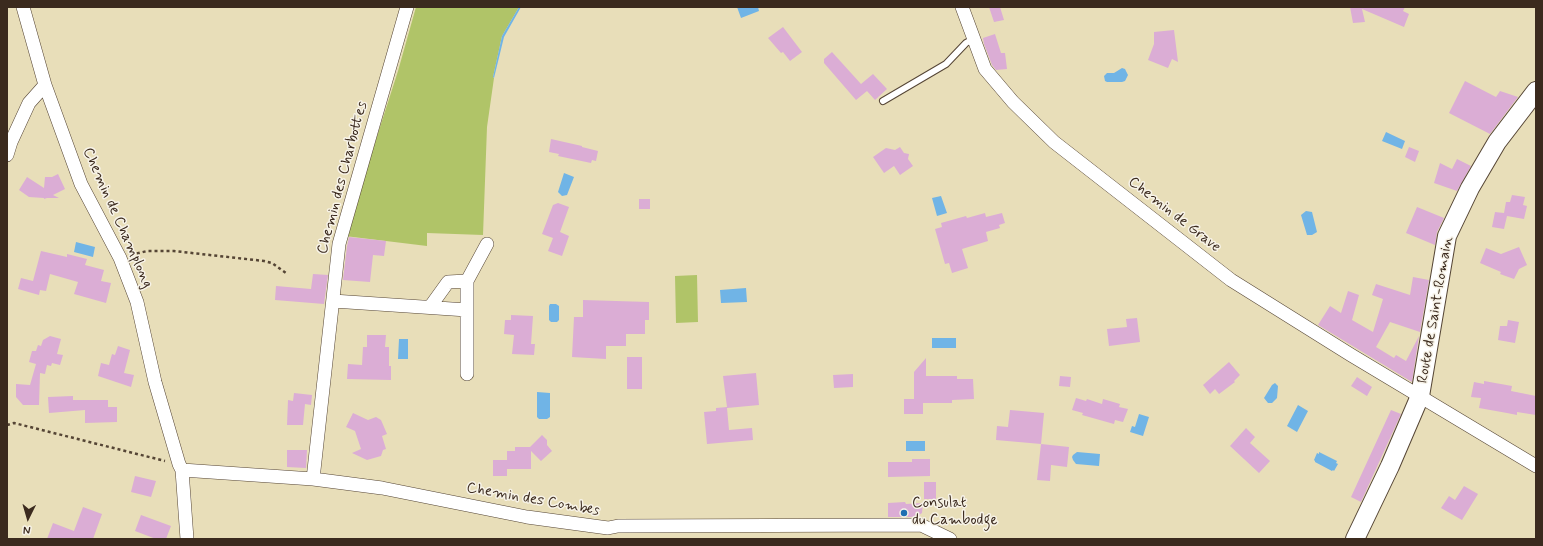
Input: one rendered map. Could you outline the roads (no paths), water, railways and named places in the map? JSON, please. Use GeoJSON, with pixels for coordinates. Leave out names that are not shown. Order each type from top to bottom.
{"type":"FeatureCollection","features":[{"type":"Feature","properties":{"kind":"main road","name":"Route de Saint-Romain"},"geometry":{"type":"LineString","coordinates":[[1354,539],[1390,466],[1420,396],[1447,236],[1470,188],[1497,142],[1536,91]]}},
{"type":"Feature","properties":{"kind":"street","name":"Chemin de Champlong"},"geometry":{"type":"LineString","coordinates":[[23,7],[44,85],[81,184],[120,258],[137,302],[155,382],[180,467],[187,539]]}},
{"type":"Feature","properties":{"kind":"street","name":"Chemin des Charbottes"},"geometry":{"type":"LineString","coordinates":[[313,479],[339,244],[407,7]]}},
{"type":"Feature","properties":{"kind":"street","name":"Chemin de Grave"},"geometry":{"type":"LineString","coordinates":[[962,7],[985,69],[1013,102],[1054,142],[1231,280],[1351,355],[1536,466]]}},
{"type":"Feature","properties":{"kind":"street"},"geometry":{"type":"LineString","coordinates":[[7,155],[28,103],[44,85]]}},
{"type":"Feature","properties":{"kind":"street"},"geometry":{"type":"LineString","coordinates":[[467,374],[467,281],[487,244]]}},
{"type":"Feature","properties":{"kind":"street"},"geometry":{"type":"LineString","coordinates":[[430,308],[448,282],[467,281]]}},
{"type":"Feature","properties":{"kind":"street"},"geometry":{"type":"LineString","coordinates":[[333,301],[467,310]]}},
{"type":"Feature","properties":{"kind":"street","name":"Chemin des Combes"},"geometry":{"type":"LineString","coordinates":[[180,467],[313,479],[382,488],[609,534],[618,526],[921,525],[950,539]]}},
{"type":"Feature","properties":{"kind":"lane"},"geometry":{"type":"LineString","coordinates":[[883,101],[946,64],[966,43],[973,39]]}},
{"type":"Feature","properties":{"kind":"water"},"geometry":{"type":"Polygon","coordinates":[[[519,7],[521,7],[504,37],[494,78],[502,36],[519,7]]]}},
{"type":"Feature","properties":{"kind":"water"},"geometry":{"type":"Polygon","coordinates":[[[737,7],[758,7],[759,11],[741,18],[737,7]]]}},
{"type":"Feature","properties":{"kind":"water"},"geometry":{"type":"Polygon","coordinates":[[[1122,68],[1125,69],[1128,75],[1125,81],[1105,81],[1104,76],[1107,73],[1114,73],[1122,68]]]}},
{"type":"Feature","properties":{"kind":"water"},"geometry":{"type":"Polygon","coordinates":[[[1386,132],[1405,141],[1402,149],[1382,141],[1386,132]]]}},
{"type":"Feature","properties":{"kind":"water"},"geometry":{"type":"Polygon","coordinates":[[[564,173],[574,177],[567,195],[562,196],[558,192],[564,173]]]}},
{"type":"Feature","properties":{"kind":"water"},"geometry":{"type":"Polygon","coordinates":[[[941,196],[947,213],[937,216],[932,198],[941,196]]]}},
{"type":"Feature","properties":{"kind":"water"},"geometry":{"type":"Polygon","coordinates":[[[1306,211],[1312,212],[1317,232],[1312,235],[1307,235],[1301,215],[1306,211]]]}},
{"type":"Feature","properties":{"kind":"water"},"geometry":{"type":"Polygon","coordinates":[[[76,242],[95,247],[93,257],[74,252],[76,242]]]}},
{"type":"Feature","properties":{"kind":"water"},"geometry":{"type":"Polygon","coordinates":[[[746,288],[747,302],[721,303],[720,290],[746,288]]]}},
{"type":"Feature","properties":{"kind":"water"},"geometry":{"type":"Polygon","coordinates":[[[550,304],[556,304],[559,306],[559,320],[557,322],[551,322],[549,320],[550,304]]]}},
{"type":"Feature","properties":{"kind":"water"},"geometry":{"type":"Polygon","coordinates":[[[932,338],[956,338],[956,348],[932,348],[932,338]]]}},
{"type":"Feature","properties":{"kind":"water"},"geometry":{"type":"Polygon","coordinates":[[[399,339],[408,339],[408,359],[398,359],[399,339]]]}},
{"type":"Feature","properties":{"kind":"water"},"geometry":{"type":"Polygon","coordinates":[[[1275,383],[1278,386],[1277,398],[1272,403],[1268,403],[1264,398],[1272,385],[1275,383]]]}},
{"type":"Feature","properties":{"kind":"water"},"geometry":{"type":"Polygon","coordinates":[[[537,392],[550,393],[550,417],[547,419],[539,419],[537,417],[537,392]]]}},
{"type":"Feature","properties":{"kind":"water"},"geometry":{"type":"Polygon","coordinates":[[[1298,405],[1308,411],[1297,432],[1287,426],[1298,405]]]}},
{"type":"Feature","properties":{"kind":"water"},"geometry":{"type":"Polygon","coordinates":[[[1139,414],[1149,417],[1143,436],[1130,432],[1132,426],[1135,427],[1139,414]]]}},
{"type":"Feature","properties":{"kind":"water"},"geometry":{"type":"Polygon","coordinates":[[[906,441],[925,441],[925,451],[906,451],[906,441]]]}},
{"type":"Feature","properties":{"kind":"water"},"geometry":{"type":"Polygon","coordinates":[[[1077,452],[1100,454],[1099,466],[1076,464],[1072,457],[1077,452]]]}},
{"type":"Feature","properties":{"kind":"water"},"geometry":{"type":"Polygon","coordinates":[[[1319,452],[1337,461],[1336,463],[1338,464],[1334,471],[1315,462],[1314,460],[1319,452]]]}},
{"type":"Feature","properties":{"kind":"place","name":"Consulat du Cambodge"},"geometry":{"type":"Point","coordinates":[904,513]}}]}
